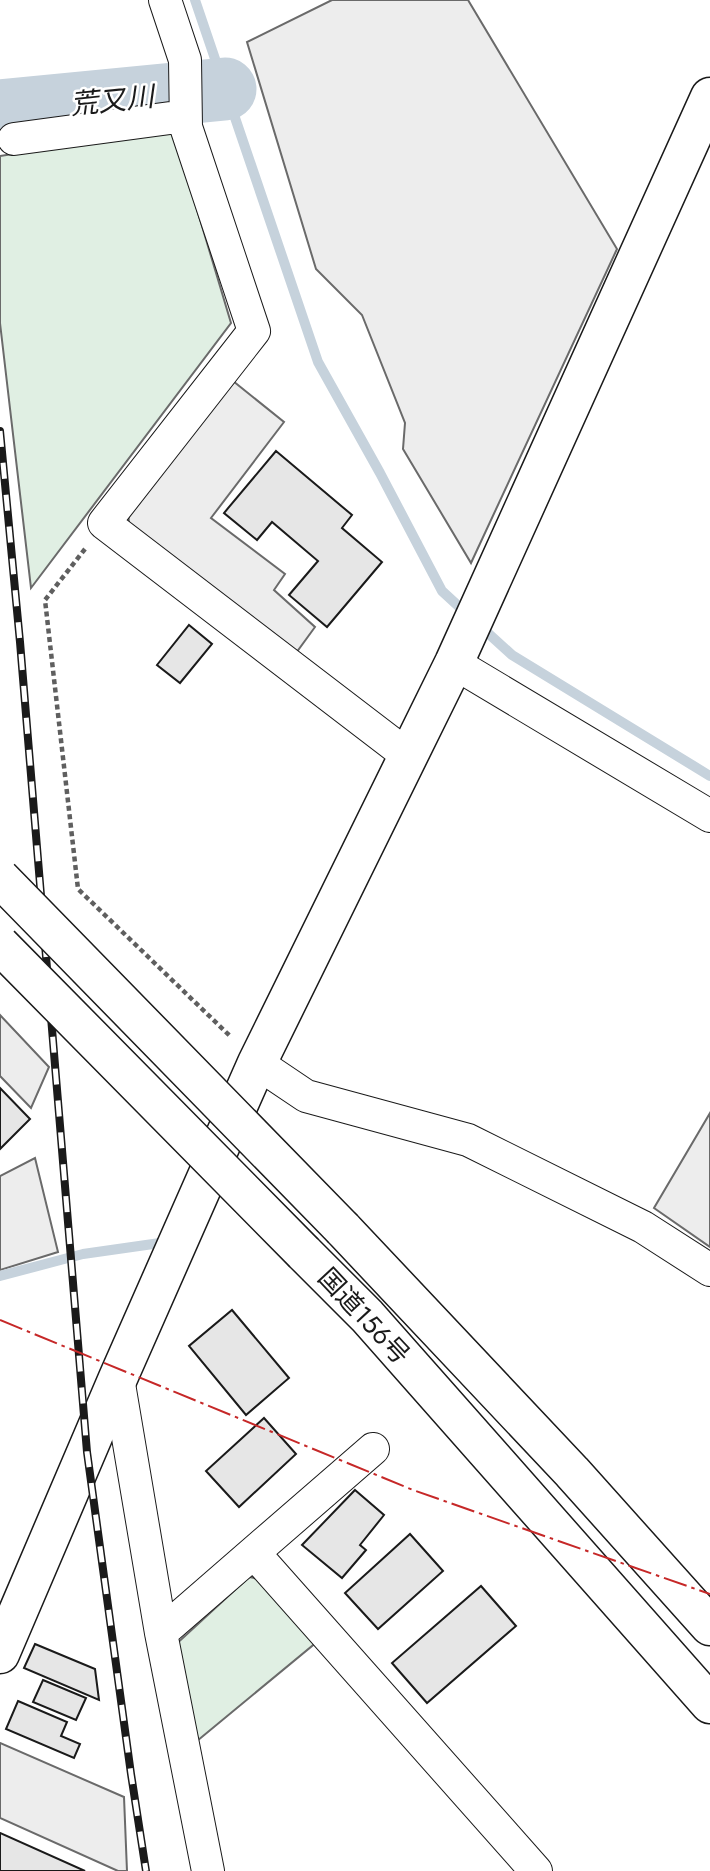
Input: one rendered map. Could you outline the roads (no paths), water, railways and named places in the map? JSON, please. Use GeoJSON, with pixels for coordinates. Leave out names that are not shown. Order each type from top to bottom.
{"type":"FeatureCollection","features":[{"type":"Feature","properties":{"kind":"main road"},"geometry":{"type":"LineString","coordinates":[[0,1654],[257,1063],[454,663],[710,97]]}},
{"type":"Feature","properties":{"kind":"main road","name":"国道156号"},"geometry":{"type":"LineString","coordinates":[[0,878],[343,1228],[572,1472],[710,1626]]}},
{"type":"Feature","properties":{"kind":"main road","name":"国道156号"},"geometry":{"type":"LineString","coordinates":[[0,945],[367,1316],[710,1704]]}},
{"type":"Feature","properties":{"kind":"street"},"geometry":{"type":"LineString","coordinates":[[166,0],[185,60],[186,127],[254,331],[104,523],[407,755]]}},
{"type":"Feature","properties":{"kind":"street"},"geometry":{"type":"LineString","coordinates":[[14,139],[185,116]]}},
{"type":"Feature","properties":{"kind":"street"},"geometry":{"type":"LineString","coordinates":[[454,663],[710,816]]}},
{"type":"Feature","properties":{"kind":"street"},"geometry":{"type":"LineString","coordinates":[[257,1063],[306,1096],[468,1140],[643,1227],[710,1270]]}},
{"type":"Feature","properties":{"kind":"street"},"geometry":{"type":"LineString","coordinates":[[118,1378],[161,1633],[208,1871]]}},
{"type":"Feature","properties":{"kind":"street"},"geometry":{"type":"LineString","coordinates":[[161,1633],[373,1449]]}},
{"type":"Feature","properties":{"kind":"street"},"geometry":{"type":"LineString","coordinates":[[254,1553],[536,1871]]}},
{"type":"Feature","properties":{"kind":"waterway"},"geometry":{"type":"LineString","coordinates":[[195,0],[318,362],[442,591],[467,614]]}},
{"type":"Feature","properties":{"kind":"waterway","name":"荒又川"},"geometry":{"type":"LineString","coordinates":[[0,111],[225,89]]}},
{"type":"Feature","properties":{"kind":"waterway"},"geometry":{"type":"LineString","coordinates":[[479,625],[512,655],[710,776]]}},
{"type":"Feature","properties":{"kind":"waterway"},"geometry":{"type":"LineString","coordinates":[[0,1276],[83,1254],[160,1243]]}},
{"type":"Feature","properties":{"kind":"railway"},"geometry":{"type":"LineString","coordinates":[[0,431],[87,1452],[146,1871]]}}]}
